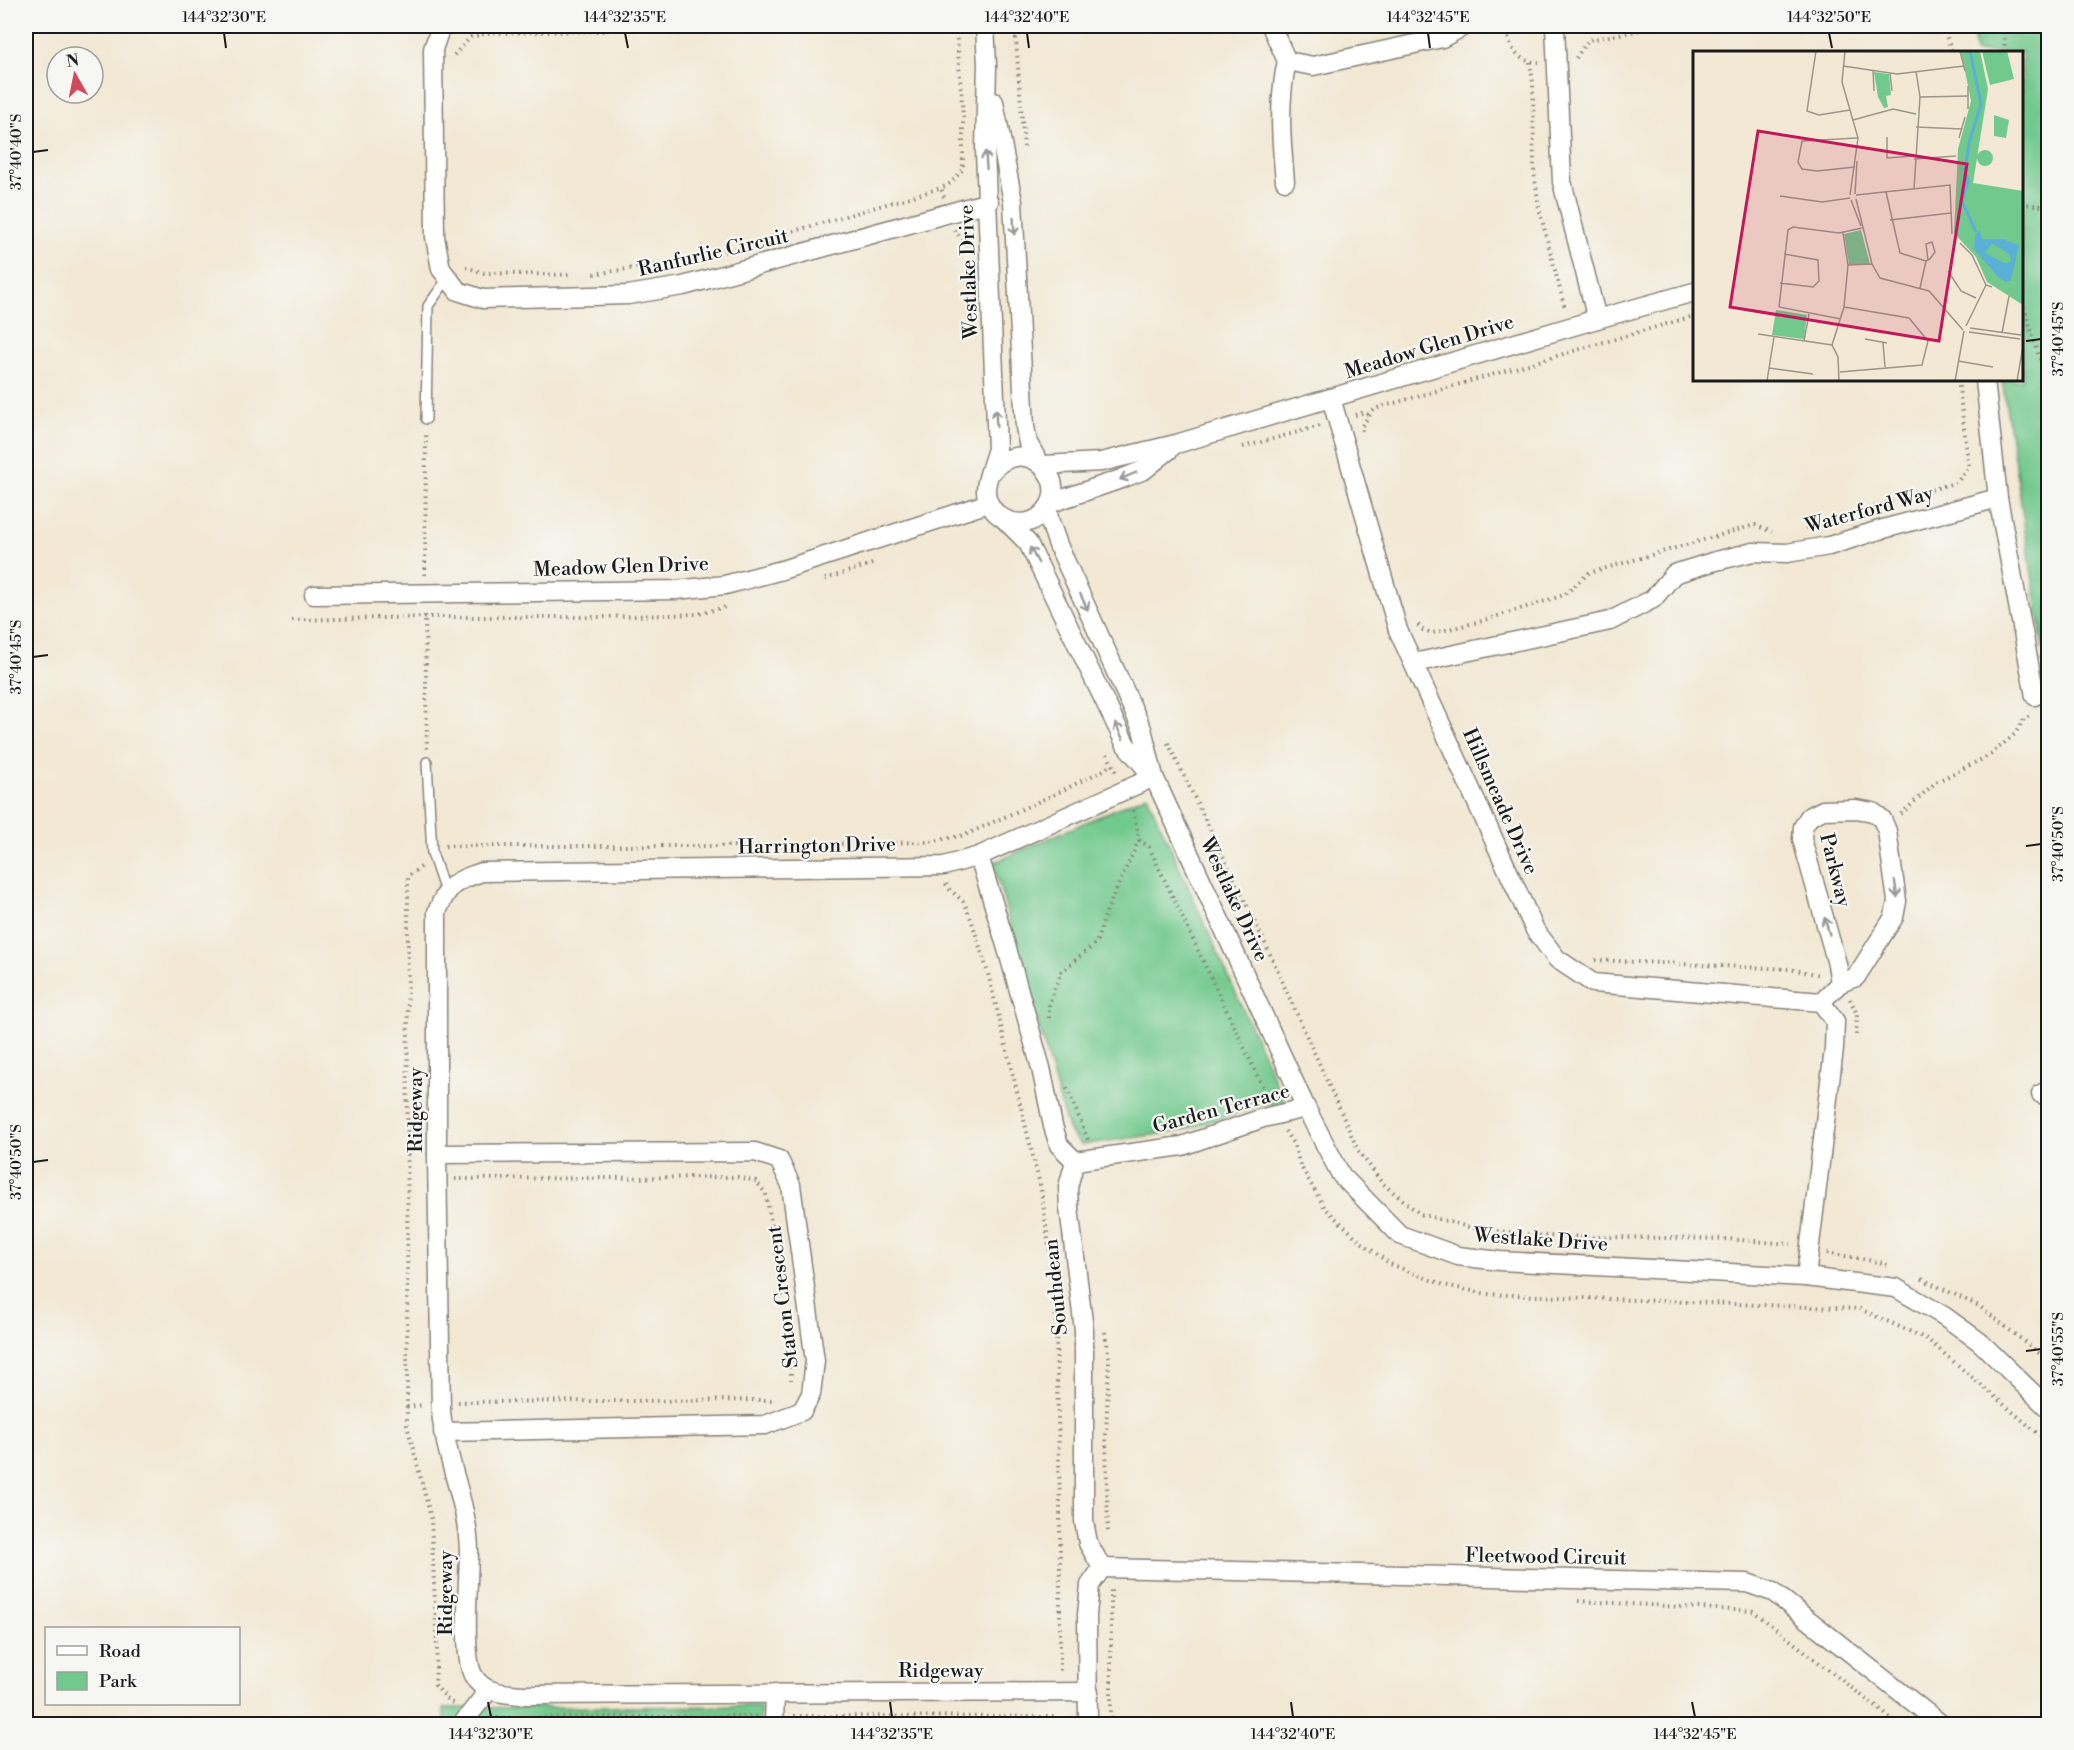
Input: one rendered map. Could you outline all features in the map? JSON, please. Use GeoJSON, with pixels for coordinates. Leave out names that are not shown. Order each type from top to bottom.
{"type":"FeatureCollection","features":[{"type":"Feature","properties":{"kind":"street"},"geometry":{"type":"LineString","coordinates":[[441,26],[433,50],[435,237],[441,269],[448,278]]}},
{"type":"Feature","properties":{"kind":"street","name":"Westlake Drive"},"geometry":{"type":"LineString","coordinates":[[985,26],[987,65],[985,150],[989,202],[997,448],[989,475]]}},
{"type":"Feature","properties":{"kind":"street"},"geometry":{"type":"LineString","coordinates":[[1271,26],[1287,61],[1282,82],[1280,111],[1285,181]]}},
{"type":"Feature","properties":{"kind":"street"},"geometry":{"type":"LineString","coordinates":[[1287,61],[1313,66],[1442,38],[1464,26]]}},
{"type":"Feature","properties":{"kind":"street"},"geometry":{"type":"LineString","coordinates":[[1560,26],[1562,182],[1597,319]]}},
{"type":"Feature","properties":{"kind":"street","name":"Westlake Drive"},"geometry":{"type":"LineString","coordinates":[[987,65],[1013,202],[1025,427],[1028,443],[1040,463]]}},
{"type":"Feature","properties":{"kind":"street","name":"Ranfurlie Circuit"},"geometry":{"type":"LineString","coordinates":[[448,278],[458,291],[483,299],[628,295],[683,286],[989,202]]}},
{"type":"Feature","properties":{"kind":"street","name":"Meadow Glen Drive"},"geometry":{"type":"LineString","coordinates":[[1040,463],[1101,462],[1176,444],[1693,293]]}},
{"type":"Feature","properties":{"kind":"street"},"geometry":{"type":"LineString","coordinates":[[1985,381],[1998,498],[2036,704]]}},
{"type":"Feature","properties":{"kind":"street","name":"Hillsmeade Drive"},"geometry":{"type":"LineString","coordinates":[[1331,398],[1398,630],[1535,930],[1557,959],[1593,983],[1821,1002]]}},
{"type":"Feature","properties":{"kind":"street","name":"Meadow Glen Drive"},"geometry":{"type":"LineString","coordinates":[[1049,506],[1144,470],[1176,444]]}},
{"type":"Feature","properties":{"kind":"street"},"geometry":{"type":"LineString","coordinates":[[1016,457],[1027,457],[1040,463],[1053,483],[1049,506],[1033,520],[1024,523],[1005,520],[989,503],[986,489],[989,475],[996,466],[1016,457]]}},
{"type":"Feature","properties":{"kind":"street","name":"Waterford Way"},"geometry":{"type":"LineString","coordinates":[[1414,663],[1610,621],[1653,599],[1674,574],[1712,562],[1753,552],[1787,553],[1829,546],[1998,498]]}},
{"type":"Feature","properties":{"kind":"street","name":"Meadow Glen Drive"},"geometry":{"type":"LineString","coordinates":[[314,595],[676,590],[725,585],[782,570],[989,503]]}},
{"type":"Feature","properties":{"kind":"street","name":"Westlake Drive"},"geometry":{"type":"LineString","coordinates":[[1049,506],[1050,522],[1058,545],[1142,729],[1154,777],[1306,1108],[1341,1175],[1400,1235],[1458,1256],[1547,1264],[1806,1277],[1896,1288],[1944,1316],[1980,1342],[2049,1408]]}},
{"type":"Feature","properties":{"kind":"street","name":"Westlake Drive"},"geometry":{"type":"LineString","coordinates":[[1005,520],[1028,543],[1126,745],[1154,777]]}},
{"type":"Feature","properties":{"kind":"street","name":"Harrington Drive"},"geometry":{"type":"LineString","coordinates":[[445,892],[463,878],[482,872],[938,866],[978,856],[1154,777]]}},
{"type":"Feature","properties":{"kind":"street","name":"Parkway"},"geometry":{"type":"LineString","coordinates":[[1838,985],[1837,964],[1802,839],[1803,826],[1809,817],[1823,810],[1856,809],[1873,812],[1882,819],[1887,831]]}},
{"type":"Feature","properties":{"kind":"street"},"geometry":{"type":"LineString","coordinates":[[1806,1277],[1834,1048],[1835,1021],[1821,1002],[1838,985],[1856,977],[1894,918],[1898,901],[1887,831]]}},
{"type":"Feature","properties":{"kind":"street"},"geometry":{"type":"LineString","coordinates":[[978,856],[1041,1068],[1059,1145],[1075,1161]]}},
{"type":"Feature","properties":{"kind":"street","name":"Ridgeway"},"geometry":{"type":"LineString","coordinates":[[445,892],[437,912],[440,1404],[443,1432],[465,1517],[469,1549],[468,1651],[473,1675],[488,1691],[521,1695],[1089,1692]]}},
{"type":"Feature","properties":{"kind":"street","name":"Garden Terrace"},"geometry":{"type":"LineString","coordinates":[[1075,1161],[1182,1146],[1273,1116],[1306,1108]]}},
{"type":"Feature","properties":{"kind":"street","name":"Staton Crescent"},"geometry":{"type":"LineString","coordinates":[[437,1154],[754,1152],[779,1160],[791,1185],[815,1361],[812,1394],[802,1411],[765,1425],[443,1432]]}},
{"type":"Feature","properties":{"kind":"street","name":"Southdean"},"geometry":{"type":"LineString","coordinates":[[1075,1161],[1068,1187],[1084,1329],[1084,1521],[1088,1543],[1102,1568]]}},
{"type":"Feature","properties":{"kind":"street","name":"Westlake Drive"},"geometry":{"type":"LineString","coordinates":[[2026,1387],[2049,1400]]}},
{"type":"Feature","properties":{"kind":"street"},"geometry":{"type":"LineString","coordinates":[[1088,1725],[1088,1605],[1090,1585],[1102,1568]]}},
{"type":"Feature","properties":{"kind":"street","name":"Fleetwood Circuit"},"geometry":{"type":"LineString","coordinates":[[1102,1568],[1747,1583],[1773,1592],[1941,1725]]}},
{"type":"Feature","properties":{"kind":"street"},"geometry":{"type":"LineString","coordinates":[[462,1725],[488,1691]]}},
{"type":"Feature","properties":{"kind":"street"},"geometry":{"type":"LineString","coordinates":[[775,1693],[775,1721]]}},
{"type":"Feature","properties":{"kind":"lane"},"geometry":{"type":"LineString","coordinates":[[426,419],[428,306],[448,278]]}},
{"type":"Feature","properties":{"kind":"lane"},"geometry":{"type":"LineString","coordinates":[[427,762],[432,847],[445,892]]}},
{"type":"Feature","properties":{"kind":"path"},"geometry":{"type":"LineString","coordinates":[[449,62],[456,50],[471,37],[489,33],[602,31],[628,26]]}},
{"type":"Feature","properties":{"kind":"path"},"geometry":{"type":"LineString","coordinates":[[1016,26],[1025,157]]}},
{"type":"Feature","properties":{"kind":"path"},"geometry":{"type":"LineString","coordinates":[[1943,26],[1952,51]]}},
{"type":"Feature","properties":{"kind":"path"},"geometry":{"type":"LineString","coordinates":[[2004,26],[2005,51]]}},
{"type":"Feature","properties":{"kind":"path"},"geometry":{"type":"LineString","coordinates":[[1530,62],[1533,82],[1535,180],[1539,208],[1577,350]]}},
{"type":"Feature","properties":{"kind":"path"},"geometry":{"type":"LineString","coordinates":[[590,275],[702,258],[941,188]]}},
{"type":"Feature","properties":{"kind":"path"},"geometry":{"type":"LineString","coordinates":[[2023,202],[2049,207]]}},
{"type":"Feature","properties":{"kind":"path"},"geometry":{"type":"LineString","coordinates":[[462,264],[469,270],[484,273],[578,275]]}},
{"type":"Feature","properties":{"kind":"path"},"geometry":{"type":"LineString","coordinates":[[2023,304],[2049,385]]}},
{"type":"Feature","properties":{"kind":"path"},"geometry":{"type":"LineString","coordinates":[[1364,439],[1361,427],[1374,409],[1693,317]]}},
{"type":"Feature","properties":{"kind":"path"},"geometry":{"type":"LineString","coordinates":[[1803,529],[1957,482],[1969,467],[1958,381]]}},
{"type":"Feature","properties":{"kind":"path"},"geometry":{"type":"LineString","coordinates":[[1238,448],[1362,413],[1369,414]]}},
{"type":"Feature","properties":{"kind":"path"},"geometry":{"type":"LineString","coordinates":[[426,419],[427,762]]}},
{"type":"Feature","properties":{"kind":"path"},"geometry":{"type":"LineString","coordinates":[[1414,620],[1423,630],[1433,633],[1482,621],[1564,595],[1589,573],[1755,525],[1780,536]]}},
{"type":"Feature","properties":{"kind":"path"},"geometry":{"type":"LineString","coordinates":[[1423,630],[1424,643],[1432,659]]}},
{"type":"Feature","properties":{"kind":"path"},"geometry":{"type":"LineString","coordinates":[[1887,831],[1901,814],[1936,782],[1990,755],[2015,734],[2036,704]]}},
{"type":"Feature","properties":{"kind":"path"},"geometry":{"type":"LineString","coordinates":[[1166,739],[1265,943],[1358,1150],[1382,1183],[1420,1214],[1472,1228],[1541,1236],[1728,1239],[1794,1244],[1810,1250],[1880,1262],[1890,1267]]}},
{"type":"Feature","properties":{"kind":"path"},"geometry":{"type":"LineString","coordinates":[[1056,1717],[775,1721],[496,1718],[475,1708],[450,1702],[435,1684],[437,1648],[431,1518],[407,1425],[408,876],[424,865],[421,849],[432,847],[731,846],[929,842],[965,835],[1055,794],[1104,770],[1111,764]]}},
{"type":"Feature","properties":{"kind":"path"},"geometry":{"type":"LineString","coordinates":[[1048,1023],[1049,1004],[1061,972],[1096,943],[1107,910],[1139,840],[1133,806],[1126,790]]}},
{"type":"Feature","properties":{"kind":"path"},"geometry":{"type":"LineString","coordinates":[[1139,840],[1149,847],[1267,1094],[1273,1116],[1294,1145],[1300,1165],[1325,1208],[1360,1241],[1390,1264],[1444,1286],[1487,1294],[1860,1309],[1927,1339],[2049,1442]]}},
{"type":"Feature","properties":{"kind":"path"},"geometry":{"type":"LineString","coordinates":[[929,842],[949,890],[964,902],[972,922],[988,973],[1041,1189],[1055,1291],[1060,1493],[1060,1692],[1056,1725]]}},
{"type":"Feature","properties":{"kind":"path"},"geometry":{"type":"LineString","coordinates":[[1584,960],[1797,970],[1822,975],[1838,985],[1849,997],[1857,1014],[1858,1028],[1854,1047]]}},
{"type":"Feature","properties":{"kind":"path"},"geometry":{"type":"LineString","coordinates":[[1065,1083],[1089,1144]]}},
{"type":"Feature","properties":{"kind":"path"},"geometry":{"type":"LineString","coordinates":[[407,1178],[438,1180],[736,1177],[756,1181],[766,1194],[785,1302]]}},
{"type":"Feature","properties":{"kind":"path"},"geometry":{"type":"LineString","coordinates":[[1912,1275],[1935,1283],[1979,1306],[2049,1360]]}},
{"type":"Feature","properties":{"kind":"path"},"geometry":{"type":"LineString","coordinates":[[790,1326],[790,1390]]}},
{"type":"Feature","properties":{"kind":"path"},"geometry":{"type":"LineString","coordinates":[[407,1407],[473,1402],[774,1400]]}},
{"type":"Feature","properties":{"kind":"path"},"geometry":{"type":"LineString","coordinates":[[1576,1601],[1753,1611],[1898,1725]]}},
{"type":"Feature","properties":{"kind":"green space"},"geometry":{"type":"Polygon","coordinates":[[[1973,26],[2048,26],[2048,678],[2002,381],[2023,381],[2023,51],[1975,51],[1973,26]]]}},
{"type":"Feature","properties":{"kind":"green space"},"geometry":{"type":"Polygon","coordinates":[[[1147,795],[1289,1112],[1268,1103],[1181,1131],[1081,1145],[1068,1130],[993,863],[1147,795]]]}},
{"type":"Feature","properties":{"kind":"green space"},"geometry":{"type":"Polygon","coordinates":[[[760,1706],[760,1724],[444,1724],[444,1708],[760,1706]]]}}]}
